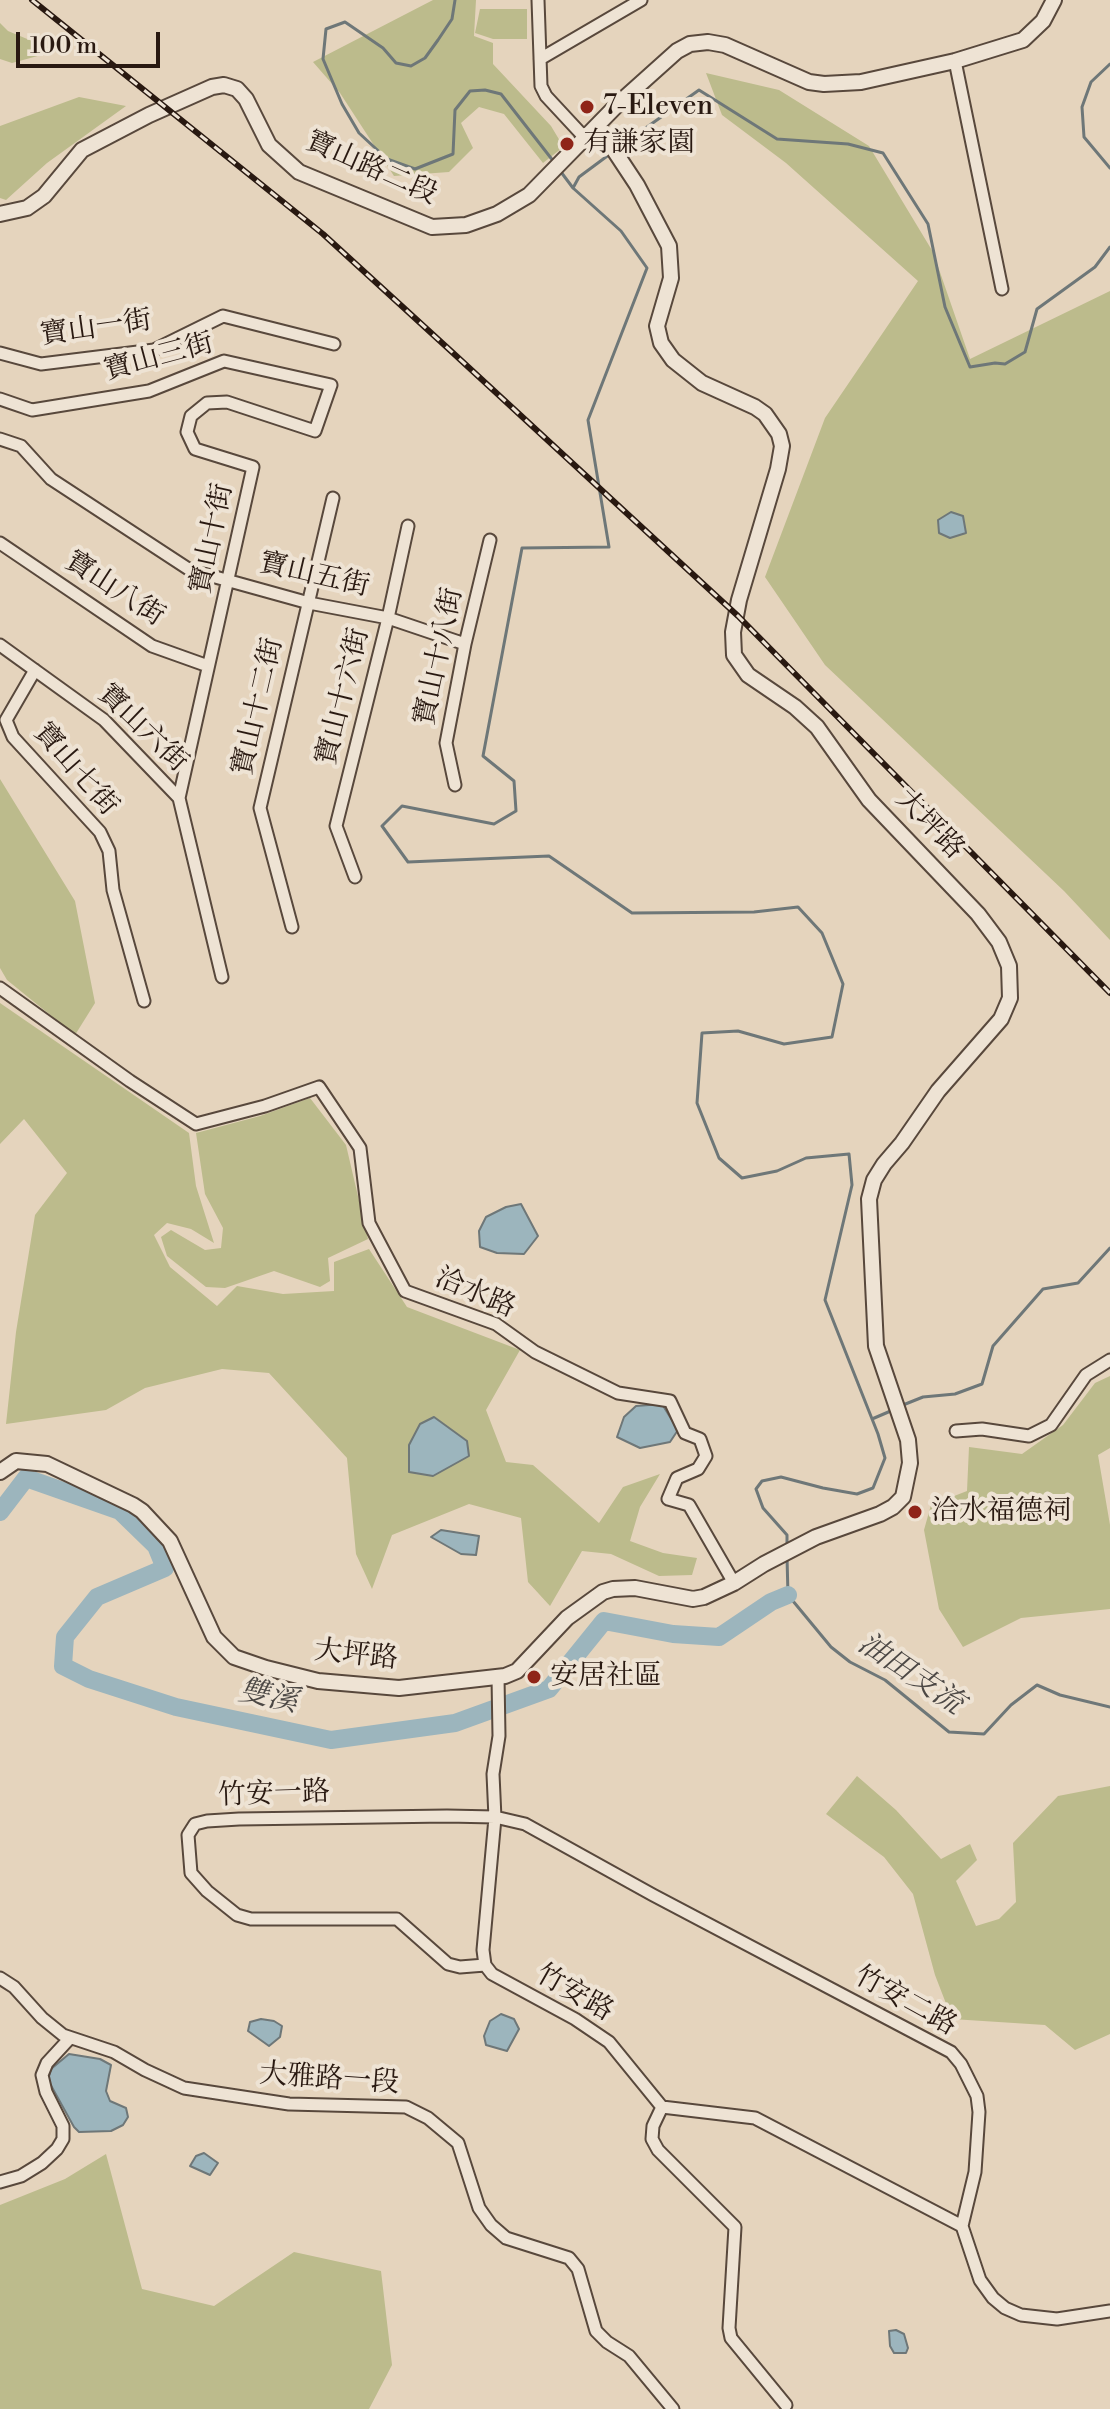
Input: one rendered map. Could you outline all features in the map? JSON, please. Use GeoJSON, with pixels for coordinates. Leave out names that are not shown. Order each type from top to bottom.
{"type":"FeatureCollection","features":[{"type":"Feature","properties":{"kind":"street"},"geometry":{"type":"LineString","coordinates":[[538,0],[541,86],[546,96],[585,138],[670,57],[690,44],[708,42],[725,45],[802,80],[824,84],[882,78],[955,61],[1023,40],[1043,21],[1054,0]]}},
{"type":"Feature","properties":{"kind":"street"},"geometry":{"type":"LineString","coordinates":[[540,59],[641,0]]}},
{"type":"Feature","properties":{"kind":"street"},"geometry":{"type":"LineString","coordinates":[[955,61],[1002,289]]}},
{"type":"Feature","properties":{"kind":"street","name":"寶山路二段"},"geometry":{"type":"LineString","coordinates":[[0,214],[27,208],[44,196],[82,150],[149,115],[212,87],[224,85],[237,89],[246,99],[269,145],[299,172],[432,227],[466,225],[497,214],[529,195],[585,138]]}},
{"type":"Feature","properties":{"kind":"street","name":"大坪路"},"geometry":{"type":"LineString","coordinates":[[0,1472],[16,1461],[47,1464],[142,1511],[162,1531],[178,1554],[214,1637],[227,1652],[245,1661],[318,1681],[370,1687],[421,1687],[498,1677],[517,1671],[567,1618],[603,1592],[635,1588],[693,1599],[704,1597],[816,1537],[880,1514],[903,1497],[910,1463],[908,1440],[880,1362],[874,1328],[871,1190],[884,1164],[938,1091],[1001,1019],[1010,998],[1009,966],[999,942],[978,914],[869,800],[817,727],[795,707],[748,675],[734,655],[733,632],[739,600],[778,469],[782,446],[779,434],[765,414],[702,383],[673,360],[661,343],[657,326],[671,278],[669,246],[647,201],[598,126]]}},
{"type":"Feature","properties":{"kind":"street","name":"寶山一街"},"geometry":{"type":"LineString","coordinates":[[0,353],[41,364],[154,350],[223,316],[334,344]]}},
{"type":"Feature","properties":{"kind":"street","name":"寶山三街"},"geometry":{"type":"LineString","coordinates":[[0,399],[32,410],[149,391],[224,361],[331,385]]}},
{"type":"Feature","properties":{"kind":"street","name":"寶山十街"},"geometry":{"type":"LineString","coordinates":[[179,798],[253,467],[195,449],[187,432],[191,416],[207,403],[227,402],[315,431],[331,385]]}},
{"type":"Feature","properties":{"kind":"street","name":"寶山五街"},"geometry":{"type":"LineString","coordinates":[[0,439],[21,446],[51,479],[190,570],[309,603],[388,618],[465,644]]}},
{"type":"Feature","properties":{"kind":"street","name":"寶山十二街"},"geometry":{"type":"LineString","coordinates":[[292,927],[260,808],[333,498]]}},
{"type":"Feature","properties":{"kind":"street","name":"寶山十六街"},"geometry":{"type":"LineString","coordinates":[[355,877],[336,826],[408,526]]}},
{"type":"Feature","properties":{"kind":"street","name":"寶山十八街"},"geometry":{"type":"LineString","coordinates":[[455,785],[446,743],[465,644],[490,540]]}},
{"type":"Feature","properties":{"kind":"street","name":"寶山八街"},"geometry":{"type":"LineString","coordinates":[[0,543],[152,646],[208,666]]}},
{"type":"Feature","properties":{"kind":"street","name":"寶山六街"},"geometry":{"type":"LineString","coordinates":[[0,645],[104,720],[179,798],[222,977]]}},
{"type":"Feature","properties":{"kind":"street","name":"寶山七街"},"geometry":{"type":"LineString","coordinates":[[35,670],[6,720],[13,737],[100,832],[109,851],[113,890],[144,1001]]}},
{"type":"Feature","properties":{"kind":"street","name":"洽水路"},"geometry":{"type":"LineString","coordinates":[[0,988],[196,1124],[265,1106],[319,1087],[360,1148],[369,1223],[405,1291],[496,1324],[535,1352],[618,1393],[670,1401],[685,1433],[700,1439],[706,1456],[698,1469],[677,1478],[668,1499],[689,1505],[734,1583]]}},
{"type":"Feature","properties":{"kind":"street"},"geometry":{"type":"LineString","coordinates":[[956,1431],[982,1429],[1029,1436],[1051,1425],[1086,1375],[1110,1360]]}},
{"type":"Feature","properties":{"kind":"street"},"geometry":{"type":"LineString","coordinates":[[485,1965],[483,1950],[495,1817],[493,1774],[499,1736],[498,1677]]}},
{"type":"Feature","properties":{"kind":"street","name":"竹安一路"},"geometry":{"type":"LineString","coordinates":[[485,1965],[460,1967],[448,1964],[410,1927],[397,1919],[251,1919],[237,1915],[207,1891],[191,1873],[188,1835],[195,1824],[207,1821],[495,1817]]}},
{"type":"Feature","properties":{"kind":"street","name":"竹安二路"},"geometry":{"type":"LineString","coordinates":[[495,1817],[525,1824],[951,2052],[961,2064],[977,2096],[979,2112],[975,2172],[962,2226]]}},
{"type":"Feature","properties":{"kind":"street","name":"竹安路"},"geometry":{"type":"LineString","coordinates":[[485,1965],[492,1974],[575,2019],[609,2042],[662,2107]]}},
{"type":"Feature","properties":{"kind":"street","name":"大雅路一段"},"geometry":{"type":"LineString","coordinates":[[0,1978],[14,1987],[52,2027],[70,2038],[114,2052],[145,2070],[196,2091],[289,2104],[406,2107],[428,2118],[458,2143],[479,2208],[491,2225],[506,2238],[569,2258],[578,2269],[596,2331],[629,2356],[673,2409]]}},
{"type":"Feature","properties":{"kind":"street"},"geometry":{"type":"LineString","coordinates":[[0,2182],[21,2176],[42,2163],[63,2139],[63,2126],[46,2092],[42,2075],[47,2063],[70,2038]]}},
{"type":"Feature","properties":{"kind":"street"},"geometry":{"type":"LineString","coordinates":[[786,2405],[731,2338],[735,2227],[658,2150],[652,2139],[653,2126],[662,2107],[755,2118],[811,2144],[962,2226],[980,2280],[1005,2308],[1021,2315],[1057,2319],[1110,2311]]}},
{"type":"Feature","properties":{"kind":"shaded area"},"geometry":{"type":"Polygon","coordinates":[[[433,0],[476,0],[474,36],[493,43],[493,64],[551,126],[560,141],[562,148],[543,163],[504,114],[479,107],[461,123],[473,148],[449,172],[394,176],[340,93],[313,62],[433,0]]]}},
{"type":"Feature","properties":{"kind":"shaded area"},"geometry":{"type":"Polygon","coordinates":[[[480,9],[527,9],[527,39],[493,39],[475,33],[480,9]]]}},
{"type":"Feature","properties":{"kind":"shaded area"},"geometry":{"type":"Polygon","coordinates":[[[0,23],[8,31],[56,51],[12,63],[0,59],[0,23]]]}},
{"type":"Feature","properties":{"kind":"shaded area"},"geometry":{"type":"Polygon","coordinates":[[[706,73],[779,90],[869,146],[933,252],[970,359],[1110,291],[1110,940],[1064,891],[825,665],[765,577],[825,418],[918,281],[786,163],[722,115],[706,73]]]}},
{"type":"Feature","properties":{"kind":"shaded area"},"geometry":{"type":"Polygon","coordinates":[[[79,97],[126,106],[47,163],[6,200],[0,198],[0,126],[79,97]]]}},
{"type":"Feature","properties":{"kind":"shaded area"},"geometry":{"type":"Polygon","coordinates":[[[0,779],[75,901],[95,1003],[75,1035],[7,980],[0,968],[0,779]]]}},
{"type":"Feature","properties":{"kind":"shaded area"},"geometry":{"type":"Polygon","coordinates":[[[0,1003],[189,1133],[196,1186],[214,1243],[191,1229],[167,1223],[154,1235],[170,1267],[217,1306],[237,1286],[283,1294],[334,1291],[334,1262],[369,1249],[407,1307],[520,1350],[486,1410],[506,1462],[533,1465],[599,1523],[623,1487],[660,1474],[640,1507],[630,1541],[663,1553],[697,1558],[692,1575],[659,1576],[611,1554],[582,1551],[550,1606],[528,1582],[521,1518],[469,1504],[392,1535],[372,1589],[356,1554],[347,1458],[269,1373],[222,1369],[145,1388],[106,1410],[6,1424],[16,1332],[35,1215],[67,1173],[24,1119],[0,1144],[0,1003]]]}},
{"type":"Feature","properties":{"kind":"shaded area"},"geometry":{"type":"Polygon","coordinates":[[[310,1098],[346,1145],[368,1239],[328,1258],[330,1281],[320,1287],[274,1271],[225,1288],[206,1287],[167,1256],[161,1237],[171,1230],[205,1250],[221,1248],[223,1228],[205,1194],[196,1133],[260,1116],[310,1098]]]}},
{"type":"Feature","properties":{"kind":"shaded area"},"geometry":{"type":"Polygon","coordinates":[[[1110,1376],[1110,1448],[1098,1455],[1110,1525],[1110,1609],[1021,1618],[963,1647],[939,1609],[924,1530],[931,1505],[967,1491],[969,1447],[1022,1454],[1063,1425],[1095,1383],[1110,1376]]]}},
{"type":"Feature","properties":{"kind":"shaded area"},"geometry":{"type":"Polygon","coordinates":[[[857,1776],[896,1810],[941,1859],[970,1844],[977,1860],[956,1881],[976,1926],[999,1919],[1016,1902],[1013,1843],[1058,1796],[1110,1786],[1110,2034],[1075,2050],[1045,2025],[952,2019],[935,1975],[913,1894],[884,1857],[826,1814],[857,1776]]]}},
{"type":"Feature","properties":{"kind":"shaded area"},"geometry":{"type":"Polygon","coordinates":[[[106,2154],[142,2289],[214,2306],[294,2252],[381,2271],[392,2365],[369,2409],[0,2409],[0,2205],[65,2179],[106,2154]]]}},
{"type":"Feature","properties":{"kind":"water"},"geometry":{"type":"Polygon","coordinates":[[[951,512],[963,516],[966,533],[950,538],[939,533],[938,520],[951,512]]]}},
{"type":"Feature","properties":{"kind":"water"},"geometry":{"type":"Polygon","coordinates":[[[521,1204],[538,1236],[524,1254],[497,1253],[480,1247],[479,1231],[486,1217],[506,1207],[521,1204]]]}},
{"type":"Feature","properties":{"kind":"water"},"geometry":{"type":"Polygon","coordinates":[[[662,1404],[678,1430],[670,1442],[640,1448],[617,1437],[624,1417],[636,1406],[662,1404]]]}},
{"type":"Feature","properties":{"kind":"water"},"geometry":{"type":"Polygon","coordinates":[[[434,1417],[467,1441],[469,1456],[433,1476],[409,1472],[409,1445],[420,1424],[434,1417]]]}},
{"type":"Feature","properties":{"kind":"water"},"geometry":{"type":"Polygon","coordinates":[[[441,1530],[479,1536],[476,1555],[461,1554],[431,1537],[441,1530]]]}},
{"type":"Feature","properties":{"kind":"water"},"geometry":{"type":"Polygon","coordinates":[[[501,2014],[514,2019],[519,2029],[507,2051],[486,2045],[484,2036],[490,2021],[501,2014]]]}},
{"type":"Feature","properties":{"kind":"water"},"geometry":{"type":"Polygon","coordinates":[[[261,2019],[282,2026],[280,2037],[269,2046],[248,2031],[250,2022],[261,2019]]]}},
{"type":"Feature","properties":{"kind":"water"},"geometry":{"type":"Polygon","coordinates":[[[69,2054],[100,2059],[111,2065],[106,2091],[110,2101],[126,2108],[128,2117],[123,2125],[111,2131],[79,2132],[74,2127],[48,2080],[51,2069],[69,2054]]]}},
{"type":"Feature","properties":{"kind":"water"},"geometry":{"type":"Polygon","coordinates":[[[204,2153],[218,2163],[210,2175],[190,2166],[196,2156],[204,2153]]]}},
{"type":"Feature","properties":{"kind":"water"},"geometry":{"type":"Polygon","coordinates":[[[889,2331],[904,2334],[908,2348],[906,2353],[894,2353],[890,2346],[889,2331]]]}},
{"type":"Feature","properties":{"kind":"waterway"},"geometry":{"type":"LineString","coordinates":[[455,0],[452,19],[425,58],[411,66],[396,63],[383,48],[345,22],[326,29],[323,59],[342,104],[359,133],[387,159],[415,169],[453,154],[455,110],[470,91],[485,90],[501,94],[554,162]]}},
{"type":"Feature","properties":{"kind":"waterway"},"geometry":{"type":"LineString","coordinates":[[1110,64],[1091,82],[1082,107],[1084,137],[1110,168]]}},
{"type":"Feature","properties":{"kind":"waterway"},"geometry":{"type":"LineString","coordinates":[[619,147],[699,90],[777,139],[848,144],[883,153],[928,224],[945,307],[970,367],[1005,364],[1025,352],[1037,309],[1095,267],[1110,247]]}},
{"type":"Feature","properties":{"kind":"waterway"},"geometry":{"type":"LineString","coordinates":[[610,154],[579,177],[573,188],[621,231],[647,268],[588,420],[609,547],[522,548],[483,756],[514,781],[516,811],[494,824],[402,806],[382,826],[408,862],[549,856],[632,913],[754,912],[798,907],[822,933],[843,984],[832,1037],[784,1044],[738,1031],[702,1033],[697,1103],[719,1158],[742,1178],[777,1171],[806,1158],[849,1154],[852,1185],[825,1300],[885,1458],[873,1488],[857,1494],[781,1477],[762,1481],[756,1489],[763,1508],[787,1535],[787,1545]]}},
{"type":"Feature","properties":{"kind":"waterway"},"geometry":{"type":"LineString","coordinates":[[561,172],[573,188]]}},
{"type":"Feature","properties":{"kind":"waterway"},"geometry":{"type":"LineString","coordinates":[[903,1405],[923,1397],[955,1394],[982,1384],[993,1346],[1043,1289],[1078,1283],[1110,1248]]}},
{"type":"Feature","properties":{"kind":"waterway"},"geometry":{"type":"LineString","coordinates":[[872,1419],[893,1410]]}},
{"type":"Feature","properties":{"kind":"waterway","name":"雙溪"},"geometry":{"type":"LineString","coordinates":[[0,1512],[26,1478],[120,1511],[156,1546],[165,1568],[97,1597],[65,1637],[63,1666],[89,1679],[176,1707],[331,1740],[455,1723],[549,1689],[604,1621],[673,1634],[719,1637],[771,1602],[788,1595]]}},
{"type":"Feature","properties":{"kind":"waterway","name":"油田支流"},"geometry":{"type":"LineString","coordinates":[[787,1557],[788,1595],[831,1647],[850,1662],[885,1680],[949,1732],[984,1734],[1011,1705],[1037,1685],[1060,1695],[1110,1707]]}},
{"type":"Feature","properties":{"kind":"railway"},"geometry":{"type":"LineString","coordinates":[[32,0],[323,234],[452,352],[738,616],[1110,993]]}},
{"type":"Feature","properties":{"kind":"place","name":"7-Eleven"},"geometry":{"type":"Point","coordinates":[587,107]}},
{"type":"Feature","properties":{"kind":"place","name":"有謙家園"},"geometry":{"type":"Point","coordinates":[567,144]}},
{"type":"Feature","properties":{"kind":"place","name":"洽水福德祠"},"geometry":{"type":"Point","coordinates":[915,1512]}},
{"type":"Feature","properties":{"kind":"place","name":"安居社區"},"geometry":{"type":"Point","coordinates":[534,1677]}}]}
